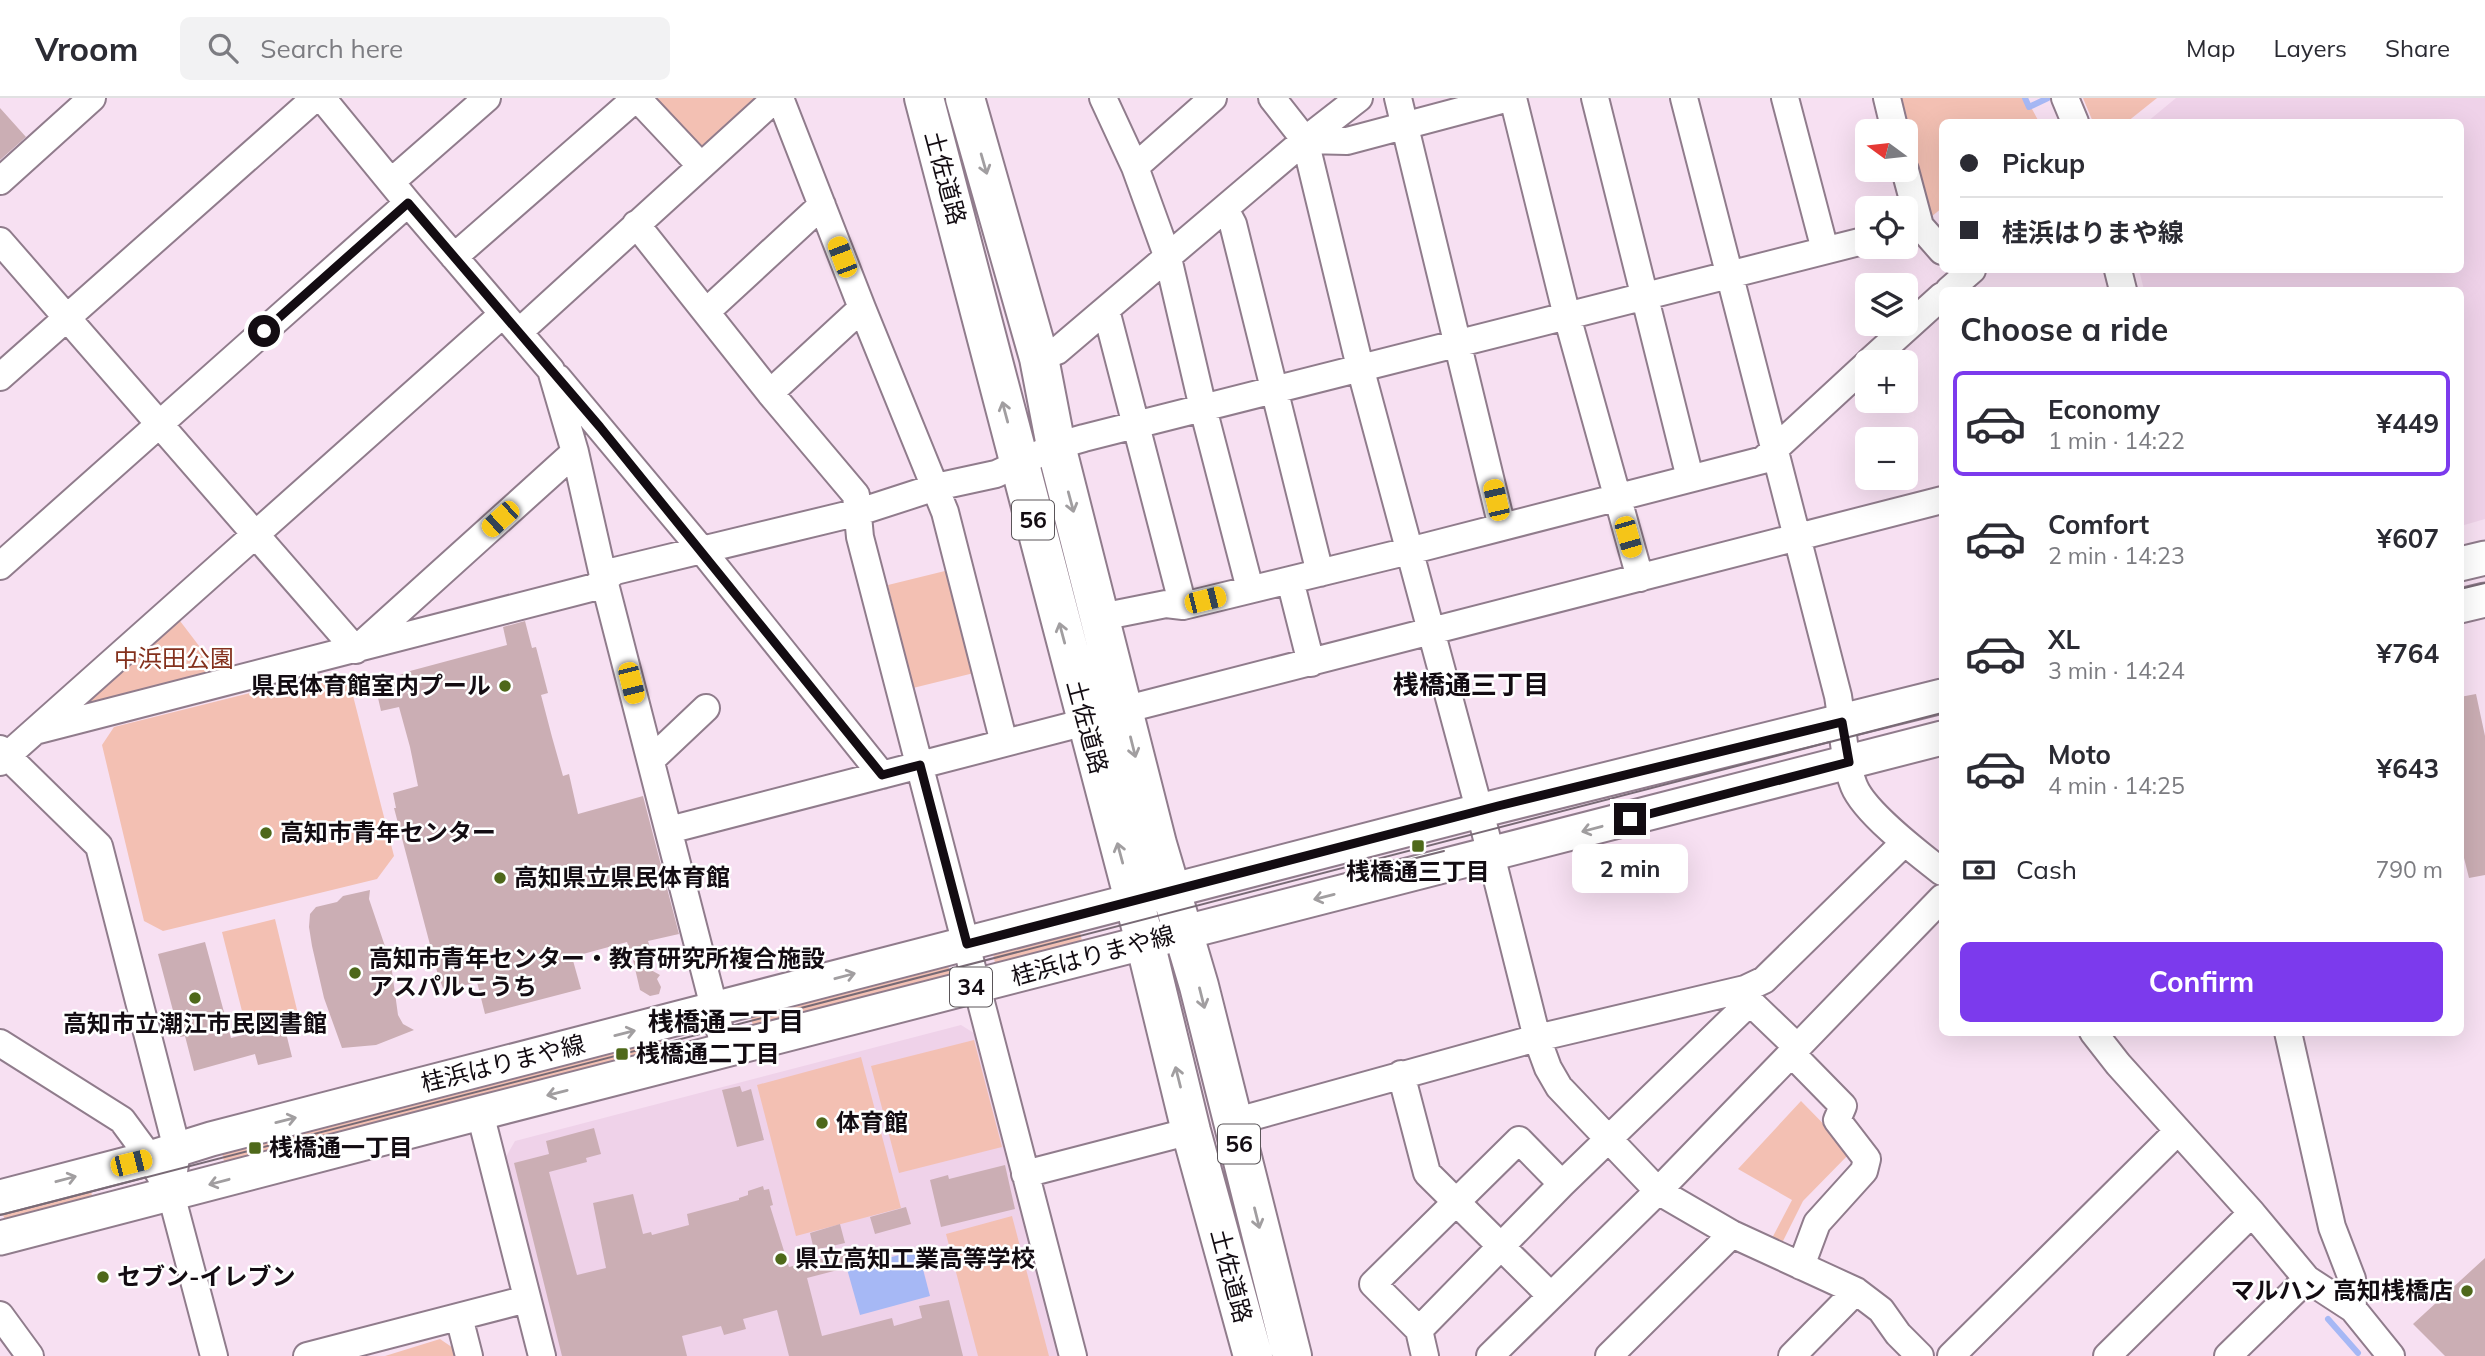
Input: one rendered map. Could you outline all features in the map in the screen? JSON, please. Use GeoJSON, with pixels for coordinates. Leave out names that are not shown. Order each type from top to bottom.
{"type":"FeatureCollection","features":[{"type":"Feature","properties":{"kind":"highway","name":"土佐道路"},"geometry":{"type":"LineString","coordinates":[[924,98],[1253,1356]]}},
{"type":"Feature","properties":{"kind":"highway","name":"土佐道路"},"geometry":{"type":"LineString","coordinates":[[965,98],[1039,358],[1056,446],[1170,891],[1199,986],[1292,1356]]}},
{"type":"Feature","properties":{"kind":"main road"},"geometry":{"type":"LineString","coordinates":[[2464,563],[2485,558]]}},
{"type":"Feature","properties":{"kind":"main road"},"geometry":{"type":"LineString","coordinates":[[2464,605],[2485,600]]}},
{"type":"Feature","properties":{"kind":"main road","name":"桂浜はりまや線"},"geometry":{"type":"LineString","coordinates":[[0,1197],[1479,811],[1939,697]]}},
{"type":"Feature","properties":{"kind":"main road","name":"桂浜はりまや線"},"geometry":{"type":"LineString","coordinates":[[0,1238],[1939,739]]}},
{"type":"Feature","properties":{"kind":"street"},"geometry":{"type":"LineString","coordinates":[[0,181],[92,98]]}},
{"type":"Feature","properties":{"kind":"street"},"geometry":{"type":"LineString","coordinates":[[391,181],[488,98]]}},
{"type":"Feature","properties":{"kind":"street"},"geometry":{"type":"LineString","coordinates":[[454,257],[637,98],[701,166]]}},
{"type":"Feature","properties":{"kind":"street"},"geometry":{"type":"LineString","coordinates":[[214,1356],[171,1194],[99,846],[2,755],[34,731],[255,533],[636,223],[778,98],[945,512],[1004,743]]}},
{"type":"Feature","properties":{"kind":"street"},"geometry":{"type":"LineString","coordinates":[[1103,98],[1135,167],[1168,258],[1203,408],[1251,589]]}},
{"type":"Feature","properties":{"kind":"street"},"geometry":{"type":"LineString","coordinates":[[1135,167],[1213,98]]}},
{"type":"Feature","properties":{"kind":"street"},"geometry":{"type":"LineString","coordinates":[[1272,98],[1305,140],[1360,367],[1491,855],[1537,1038],[1548,1068],[1559,1087],[1658,1191],[1732,1234],[1856,1291],[1881,1310],[1898,1334],[1920,1356]]}},
{"type":"Feature","properties":{"kind":"street"},"geometry":{"type":"LineString","coordinates":[[1039,358],[1057,351],[1305,140],[1359,98]]}},
{"type":"Feature","properties":{"kind":"street"},"geometry":{"type":"LineString","coordinates":[[1398,98],[1502,527]]}},
{"type":"Feature","properties":{"kind":"street"},"geometry":{"type":"LineString","coordinates":[[1305,140],[1347,141],[1511,98],[1615,497],[1640,578]]}},
{"type":"Feature","properties":{"kind":"street"},"geometry":{"type":"LineString","coordinates":[[1595,98],[1690,478]]}},
{"type":"Feature","properties":{"kind":"street"},"geometry":{"type":"LineString","coordinates":[[1684,98],[1838,696],[1854,788],[1904,843],[1939,870]]}},
{"type":"Feature","properties":{"kind":"street"},"geometry":{"type":"LineString","coordinates":[[1785,98],[1825,250]]}},
{"type":"Feature","properties":{"kind":"street"},"geometry":{"type":"LineString","coordinates":[[1887,98],[1892,119]]}},
{"type":"Feature","properties":{"kind":"street"},"geometry":{"type":"LineString","coordinates":[[2066,98],[2074,119]]}},
{"type":"Feature","properties":{"kind":"street"},"geometry":{"type":"LineString","coordinates":[[0,377],[324,99],[408,203],[701,550],[882,775]]}},
{"type":"Feature","properties":{"kind":"street"},"geometry":{"type":"LineString","coordinates":[[0,566],[408,203]]}},
{"type":"Feature","properties":{"kind":"street"},"geometry":{"type":"LineString","coordinates":[[706,312],[822,205]]}},
{"type":"Feature","properties":{"kind":"street"},"geometry":{"type":"LineString","coordinates":[[1225,209],[1233,224],[1320,573]]}},
{"type":"Feature","properties":{"kind":"street"},"geometry":{"type":"LineString","coordinates":[[636,223],[770,393],[856,495],[860,537],[1073,1356]]}},
{"type":"Feature","properties":{"kind":"street"},"geometry":{"type":"LineString","coordinates":[[1918,232],[1939,249]]}},
{"type":"Feature","properties":{"kind":"street"},"geometry":{"type":"LineString","coordinates":[[0,241],[356,650]]}},
{"type":"Feature","properties":{"kind":"street"},"geometry":{"type":"LineString","coordinates":[[34,731],[595,587],[615,571],[859,512],[936,487],[996,474],[1056,446],[1855,243]]}},
{"type":"Feature","properties":{"kind":"street"},"geometry":{"type":"LineString","coordinates":[[1882,350],[1939,299]]}},
{"type":"Feature","properties":{"kind":"street"},"geometry":{"type":"LineString","coordinates":[[770,393],[862,308]]}},
{"type":"Feature","properties":{"kind":"street"},"geometry":{"type":"LineString","coordinates":[[1106,310],[1183,606]]}},
{"type":"Feature","properties":{"kind":"street"},"geometry":{"type":"LineString","coordinates":[[551,370],[575,452],[604,580],[725,1051]]}},
{"type":"Feature","properties":{"kind":"street"},"geometry":{"type":"LineString","coordinates":[[1101,617],[1166,604],[1183,606],[1763,460],[1855,375]]}},
{"type":"Feature","properties":{"kind":"street"},"geometry":{"type":"LineString","coordinates":[[356,650],[575,452]]}},
{"type":"Feature","properties":{"kind":"street"},"geometry":{"type":"LineString","coordinates":[[1124,710],[1939,501]]}},
{"type":"Feature","properties":{"kind":"street"},"geometry":{"type":"LineString","coordinates":[[1290,580],[1311,663]]}},
{"type":"Feature","properties":{"kind":"street"},"geometry":{"type":"LineString","coordinates":[[651,760],[706,708]]}},
{"type":"Feature","properties":{"kind":"street"},"geometry":{"type":"LineString","coordinates":[[669,830],[1086,722]]}},
{"type":"Feature","properties":{"kind":"street"},"geometry":{"type":"LineString","coordinates":[[1419,1329],[1763,980],[1904,843]]}},
{"type":"Feature","properties":{"kind":"street"},"geometry":{"type":"LineString","coordinates":[[1490,1356],[1658,1191],[1939,901]]}},
{"type":"Feature","properties":{"kind":"street"},"geometry":{"type":"LineString","coordinates":[[1233,1122],[1537,1038],[1748,996]]}},
{"type":"Feature","properties":{"kind":"street"},"geometry":{"type":"LineString","coordinates":[[1748,996],[1843,1107],[1837,1120],[1867,1158],[1864,1171],[1817,1223],[1801,1266]]}},
{"type":"Feature","properties":{"kind":"street"},"geometry":{"type":"LineString","coordinates":[[2096,1036],[2118,1065],[2252,1213],[2307,1279],[2353,1309],[2379,1352]]}},
{"type":"Feature","properties":{"kind":"street"},"geometry":{"type":"LineString","coordinates":[[2289,1036],[2332,1227],[2352,1279],[2353,1309]]}},
{"type":"Feature","properties":{"kind":"street"},"geometry":{"type":"LineString","coordinates":[[0,1043],[122,1120],[163,1153]]}},
{"type":"Feature","properties":{"kind":"street"},"geometry":{"type":"LineString","coordinates":[[1401,1074],[1427,1172],[1550,1295]]}},
{"type":"Feature","properties":{"kind":"street"},"geometry":{"type":"LineString","coordinates":[[480,1113],[542,1356]]}},
{"type":"Feature","properties":{"kind":"street"},"geometry":{"type":"LineString","coordinates":[[1025,1174],[1192,1131]]}},
{"type":"Feature","properties":{"kind":"street"},"geometry":{"type":"LineString","coordinates":[[1951,1356],[2178,1131]]}},
{"type":"Feature","properties":{"kind":"street"},"geometry":{"type":"LineString","coordinates":[[1425,1356],[1419,1329],[1373,1284],[1519,1140],[1562,1184]]}},
{"type":"Feature","properties":{"kind":"street"},"geometry":{"type":"LineString","coordinates":[[2107,1356],[2252,1213]]}},
{"type":"Feature","properties":{"kind":"street"},"geometry":{"type":"LineString","coordinates":[[1609,1356],[1732,1234]]}},
{"type":"Feature","properties":{"kind":"street"},"geometry":{"type":"LineString","coordinates":[[2228,1356],[2307,1279]]}},
{"type":"Feature","properties":{"kind":"street"},"geometry":{"type":"LineString","coordinates":[[1792,1356],[1856,1291]]}},
{"type":"Feature","properties":{"kind":"street"},"geometry":{"type":"LineString","coordinates":[[307,1356],[348,1351],[527,1298]]}},
{"type":"Feature","properties":{"kind":"street"},"geometry":{"type":"LineString","coordinates":[[0,1315],[30,1356]]}},
{"type":"Feature","properties":{"kind":"street"},"geometry":{"type":"LineString","coordinates":[[459,1317],[469,1356]]}},
{"type":"Feature","properties":{"kind":"shaded area"},"geometry":{"type":"Polygon","coordinates":[[[2176,98],[2485,98],[2485,519],[2464,525],[2464,287],[2143,287],[2140,273],[2464,273],[2464,119],[2151,119],[2176,98]]]}},
{"type":"Feature","properties":{"kind":"shaded area","name":"県立高知工業高等学校"},"geometry":{"type":"Polygon","coordinates":[[[961,1025],[977,1035],[1060,1356],[553,1356],[503,1162],[515,1141],[961,1025]]]}},
{"type":"Feature","properties":{"kind":"green space"},"geometry":{"type":"Polygon","coordinates":[[[651,98],[758,98],[704,146],[695,145],[651,98]]]}},
{"type":"Feature","properties":{"kind":"green space"},"geometry":{"type":"Polygon","coordinates":[[[1894,98],[2026,98],[2037,119],[1939,119],[1939,210],[1926,221],[1916,182],[1918,119],[1902,119],[1894,98]]]}},
{"type":"Feature","properties":{"kind":"green space"},"geometry":{"type":"Polygon","coordinates":[[[2083,98],[2157,98],[2131,119],[2092,119],[2083,98]]]}},
{"type":"Feature","properties":{"kind":"green space"},"geometry":{"type":"Polygon","coordinates":[[[953,569],[978,672],[913,688],[888,585],[953,569]]]}},
{"type":"Feature","properties":{"kind":"green space","name":"中浜田公園"},"geometry":{"type":"Polygon","coordinates":[[[177,617],[222,676],[74,712],[177,617]]]}},
{"type":"Feature","properties":{"kind":"green space"},"geometry":{"type":"Polygon","coordinates":[[[334,672],[350,684],[394,856],[377,879],[163,931],[144,921],[102,745],[114,727],[334,672]]]}},
{"type":"Feature","properties":{"kind":"green space"},"geometry":{"type":"Polygon","coordinates":[[[275,919],[298,1014],[246,1027],[222,932],[275,919]]]}},
{"type":"Feature","properties":{"kind":"green space"},"geometry":{"type":"Polygon","coordinates":[[[1080,932],[1084,950],[997,972],[993,954],[1080,932]]]}},
{"type":"Feature","properties":{"kind":"green space"},"geometry":{"type":"Polygon","coordinates":[[[948,965],[952,981],[754,1032],[751,1016],[948,965]]]}},
{"type":"Feature","properties":{"kind":"green space"},"geometry":{"type":"Polygon","coordinates":[[[660,1040],[664,1056],[226,1169],[222,1153],[660,1040]]]}},
{"type":"Feature","properties":{"kind":"green space"},"geometry":{"type":"Polygon","coordinates":[[[974,1040],[1002,1147],[899,1173],[871,1066],[974,1040]]]}},
{"type":"Feature","properties":{"kind":"green space","name":"体育館"},"geometry":{"type":"Polygon","coordinates":[[[861,1057],[901,1208],[796,1236],[757,1085],[861,1057]]]}},
{"type":"Feature","properties":{"kind":"green space"},"geometry":{"type":"Polygon","coordinates":[[[1801,1101],[1851,1152],[1803,1201],[1781,1245],[1770,1242],[1792,1200],[1738,1169],[1801,1101]]]}},
{"type":"Feature","properties":{"kind":"green space"},"geometry":{"type":"Polygon","coordinates":[[[90,1188],[94,1203],[6,1225],[2,1211],[90,1188]]]}},
{"type":"Feature","properties":{"kind":"green space"},"geometry":{"type":"Polygon","coordinates":[[[1012,1216],[1049,1356],[978,1356],[946,1234],[1012,1216]]]}},
{"type":"Feature","properties":{"kind":"green space"},"geometry":{"type":"Polygon","coordinates":[[[440,1339],[459,1352],[460,1356],[385,1356],[440,1339]]]}},
{"type":"Feature","properties":{"kind":"water"},"geometry":{"type":"Polygon","coordinates":[[[918,1250],[930,1296],[860,1315],[847,1269],[918,1250]]]}},
{"type":"Feature","properties":{"kind":"building"},"geometry":{"type":"Polygon","coordinates":[[[0,108],[26,137],[0,160],[0,108]]]}},
{"type":"Feature","properties":{"kind":"building","name":"高知県立県民体育館"},"geometry":{"type":"Polygon","coordinates":[[[525,621],[532,648],[536,647],[548,693],[541,695],[552,737],[563,776],[569,774],[578,814],[643,796],[679,934],[648,941],[651,951],[632,956],[627,942],[572,957],[581,989],[485,1014],[477,982],[444,991],[438,975],[394,808],[393,793],[418,786],[410,747],[399,707],[381,711],[376,689],[394,685],[392,678],[410,671],[507,645],[503,627],[525,621]]]}},
{"type":"Feature","properties":{"kind":"building"},"geometry":{"type":"Polygon","coordinates":[[[2476,694],[2485,736],[2485,875],[2469,878],[2464,858],[2464,696],[2476,694]]]}},
{"type":"Feature","properties":{"kind":"building","name":"高知市青年センター・教育研究所複合施設 アスパルこうち"},"geometry":{"type":"Polygon","coordinates":[[[370,890],[369,899],[391,964],[398,1015],[403,1024],[414,1030],[376,1045],[342,1048],[324,998],[312,946],[310,914],[316,907],[337,902],[343,896],[370,890]]]}},
{"type":"Feature","properties":{"kind":"building","name":"高知市立潮江市民図書館"},"geometry":{"type":"Polygon","coordinates":[[[205,942],[231,1038],[284,1025],[292,1057],[258,1065],[255,1054],[194,1071],[185,1036],[180,1037],[158,954],[205,942]]]}},
{"type":"Feature","properties":{"kind":"building"},"geometry":{"type":"Polygon","coordinates":[[[633,960],[660,975],[657,979],[661,987],[659,994],[650,996],[640,990],[633,960]]]}},
{"type":"Feature","properties":{"kind":"building"},"geometry":{"type":"Polygon","coordinates":[[[740,1086],[742,1092],[751,1089],[764,1140],[737,1147],[722,1090],[740,1086]]]}},
{"type":"Feature","properties":{"kind":"building"},"geometry":{"type":"Polygon","coordinates":[[[594,1128],[601,1154],[586,1158],[587,1162],[549,1172],[577,1275],[606,1268],[593,1203],[633,1194],[643,1234],[651,1232],[652,1235],[689,1225],[687,1214],[739,1200],[748,1195],[748,1191],[763,1186],[764,1190],[769,1189],[773,1205],[770,1206],[789,1267],[853,1251],[857,1265],[807,1278],[822,1336],[892,1318],[894,1326],[922,1318],[919,1306],[949,1300],[963,1356],[789,1356],[777,1310],[743,1319],[746,1329],[724,1335],[721,1326],[682,1336],[687,1356],[562,1356],[514,1163],[549,1154],[546,1141],[594,1128]]]}},
{"type":"Feature","properties":{"kind":"building"},"geometry":{"type":"Polygon","coordinates":[[[1005,1165],[1015,1209],[941,1227],[930,1180],[948,1175],[949,1179],[1005,1165]]]}},
{"type":"Feature","properties":{"kind":"building"},"geometry":{"type":"Polygon","coordinates":[[[906,1207],[911,1224],[875,1234],[870,1217],[906,1207]]]}},
{"type":"Feature","properties":{"kind":"building"},"geometry":{"type":"Polygon","coordinates":[[[840,1224],[845,1243],[814,1250],[810,1233],[840,1224]]]}},
{"type":"Feature","properties":{"kind":"building","name":"マルハン 高知桟橋店"},"geometry":{"type":"Polygon","coordinates":[[[2485,1258],[2485,1356],[2445,1356],[2413,1324],[2485,1258]]]}},
{"type":"Feature","properties":{"kind":"waterway"},"geometry":{"type":"LineString","coordinates":[[2025,98],[2029,107],[2048,98]]}},
{"type":"Feature","properties":{"kind":"waterway"},"geometry":{"type":"LineString","coordinates":[[2328,1319],[2358,1353]]}},
{"type":"Feature","properties":{"kind":"tram line"},"geometry":{"type":"LineString","coordinates":[[2464,588],[2485,583]]}},
{"type":"Feature","properties":{"kind":"tram line"},"geometry":{"type":"LineString","coordinates":[[0,1215],[1939,714]]}},
{"type":"Feature","properties":{"kind":"tram line"},"geometry":{"type":"LineString","coordinates":[[1380,867],[1444,851]]}},
{"type":"Feature","properties":{"kind":"place","name":"県民体育館室内プール"},"geometry":{"type":"Point","coordinates":[505,686]}},
{"type":"Feature","properties":{"kind":"place","name":"高知市青年センター"},"geometry":{"type":"Point","coordinates":[266,833]}},
{"type":"Feature","properties":{"kind":"place","name":"桟橋通三丁目"},"geometry":{"type":"Point","coordinates":[1418,846]}},
{"type":"Feature","properties":{"kind":"place","name":"高知県立県民体育館"},"geometry":{"type":"Point","coordinates":[500,878]}},
{"type":"Feature","properties":{"kind":"place","name":"高知市青年センター・教育研究所複合施設 アスパルこうち"},"geometry":{"type":"Point","coordinates":[355,973]}},
{"type":"Feature","properties":{"kind":"place","name":"高知市立潮江市民図書館"},"geometry":{"type":"Point","coordinates":[195,998]}},
{"type":"Feature","properties":{"kind":"place","name":"桟橋通二丁目"},"geometry":{"type":"Point","coordinates":[622,1054]}},
{"type":"Feature","properties":{"kind":"place","name":"体育館"},"geometry":{"type":"Point","coordinates":[822,1123]}},
{"type":"Feature","properties":{"kind":"place","name":"桟橋通一丁目"},"geometry":{"type":"Point","coordinates":[255,1148]}},
{"type":"Feature","properties":{"kind":"place","name":"県立高知工業高等学校"},"geometry":{"type":"Point","coordinates":[781,1259]}},
{"type":"Feature","properties":{"kind":"place","name":"セブン-イレブン"},"geometry":{"type":"Point","coordinates":[103,1277]}},
{"type":"Feature","properties":{"kind":"place","name":"マルハン 高知桟橋店"},"geometry":{"type":"Point","coordinates":[2467,1291]}},
{"type":"Feature","properties":{"kind":"district","name":"桟橋通三丁目"},"geometry":{"type":"Point","coordinates":[1471,685]}},
{"type":"Feature","properties":{"kind":"district","name":"桟橋通二丁目"},"geometry":{"type":"Point","coordinates":[726,1022]}},
{"type":"Feature","properties":{"kind":"route"},"geometry":{"type":"LineString","coordinates":[[264,331],[408,203],[600,427],[882,775],[920,765],[967,944],[1498,806],[1842,722],[1849,762],[1630,819]]}}]}
